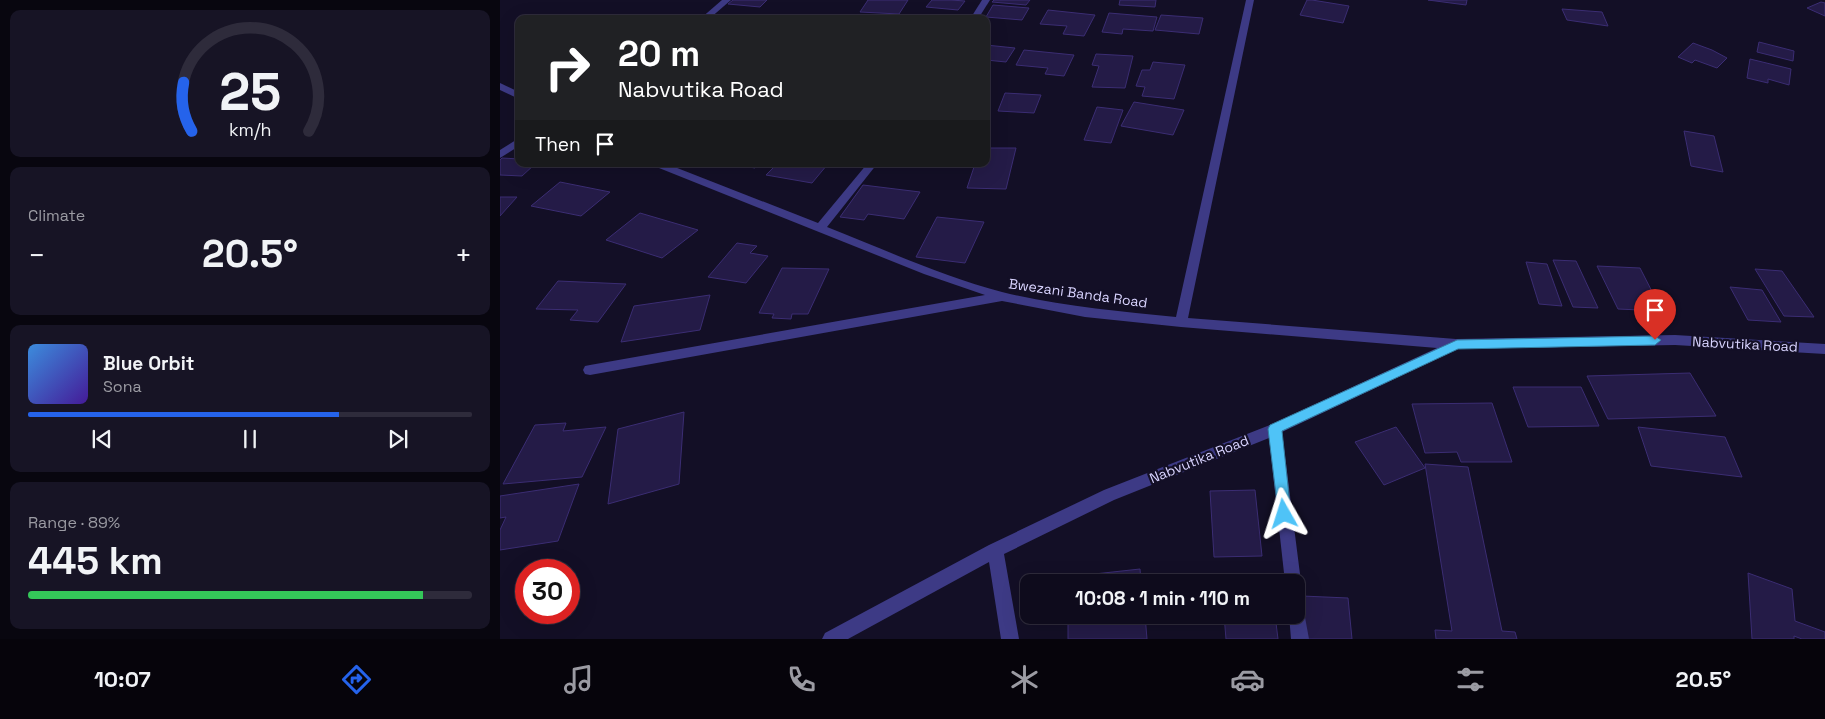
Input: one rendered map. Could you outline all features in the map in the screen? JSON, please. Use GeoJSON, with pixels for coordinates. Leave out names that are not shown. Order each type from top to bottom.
{"type":"FeatureCollection","features":[{"type":"Feature","properties":{"kind":"street"},"geometry":{"type":"LineString","coordinates":[[709,15],[727,0]]}},
{"type":"Feature","properties":{"kind":"street"},"geometry":{"type":"LineString","coordinates":[[977,15],[986,0]]}},
{"type":"Feature","properties":{"kind":"street"},"geometry":{"type":"LineString","coordinates":[[1181,322],[1250,0]]}},
{"type":"Feature","properties":{"kind":"street"},"geometry":{"type":"LineString","coordinates":[[500,86],[515,94]]}},
{"type":"Feature","properties":{"kind":"street"},"geometry":{"type":"LineString","coordinates":[[500,155],[515,144]]}},
{"type":"Feature","properties":{"kind":"street","name":"Bwezani Banda Road"},"geometry":{"type":"LineString","coordinates":[[666,167],[928,271],[1001,296],[1085,312],[1181,322],[1457,344]]}},
{"type":"Feature","properties":{"kind":"street"},"geometry":{"type":"LineString","coordinates":[[820,228],[870,167]]}},
{"type":"Feature","properties":{"kind":"street"},"geometry":{"type":"LineString","coordinates":[[590,370],[1001,296]]}},
{"type":"Feature","properties":{"kind":"street","name":"Nabvutika Road"},"geometry":{"type":"LineString","coordinates":[[831,639],[995,550],[1109,495],[1275,429],[1457,344],[1675,340],[1825,349]]}},
{"type":"Feature","properties":{"kind":"street"},"geometry":{"type":"LineString","coordinates":[[1275,429],[1292,574]]}},
{"type":"Feature","properties":{"kind":"street"},"geometry":{"type":"LineString","coordinates":[[995,550],[1010,639]]}},
{"type":"Feature","properties":{"kind":"street"},"geometry":{"type":"LineString","coordinates":[[1298,624],[1300,639]]}},
{"type":"Feature","properties":{"kind":"building"},"geometry":{"type":"Polygon","coordinates":[[[733,0],[767,0],[760,7],[728,4],[733,0]]]}},
{"type":"Feature","properties":{"kind":"building"},"geometry":{"type":"Polygon","coordinates":[[[868,0],[908,0],[899,14],[860,12],[868,0]]]}},
{"type":"Feature","properties":{"kind":"building"},"geometry":{"type":"Polygon","coordinates":[[[932,0],[965,1],[958,10],[926,7],[932,0]]]}},
{"type":"Feature","properties":{"kind":"building"},"geometry":{"type":"Polygon","coordinates":[[[994,0],[1030,0],[1026,5],[992,2],[994,0]]]}},
{"type":"Feature","properties":{"kind":"building"},"geometry":{"type":"Polygon","coordinates":[[[1120,0],[1156,0],[1155,7],[1119,5],[1120,0]]]}},
{"type":"Feature","properties":{"kind":"building"},"geometry":{"type":"Polygon","coordinates":[[[1307,0],[1349,6],[1343,23],[1300,15],[1307,0]]]}},
{"type":"Feature","properties":{"kind":"building"},"geometry":{"type":"Polygon","coordinates":[[[1428,0],[1467,0],[1466,5],[1428,0]]]}},
{"type":"Feature","properties":{"kind":"building"},"geometry":{"type":"Polygon","coordinates":[[[1821,2],[1825,3],[1825,16],[1807,8],[1821,2]]]}},
{"type":"Feature","properties":{"kind":"building"},"geometry":{"type":"Polygon","coordinates":[[[993,5],[1029,8],[1022,20],[990,17],[990,15],[987,15],[993,5]]]}},
{"type":"Feature","properties":{"kind":"building"},"geometry":{"type":"Polygon","coordinates":[[[1562,9],[1602,12],[1608,26],[1567,20],[1562,9]]]}},
{"type":"Feature","properties":{"kind":"building"},"geometry":{"type":"Polygon","coordinates":[[[1048,10],[1095,15],[1084,36],[1063,34],[1067,26],[1040,24],[1048,10]]]}},
{"type":"Feature","properties":{"kind":"building"},"geometry":{"type":"Polygon","coordinates":[[[1109,13],[1157,17],[1153,31],[1123,29],[1122,34],[1102,32],[1109,13]]]}},
{"type":"Feature","properties":{"kind":"building"},"geometry":{"type":"Polygon","coordinates":[[[1161,15],[1203,18],[1199,34],[1155,30],[1161,15]]]}},
{"type":"Feature","properties":{"kind":"building"},"geometry":{"type":"Polygon","coordinates":[[[1759,42],[1794,51],[1793,61],[1757,52],[1759,42]]]}},
{"type":"Feature","properties":{"kind":"building"},"geometry":{"type":"Polygon","coordinates":[[[1693,43],[1727,58],[1717,68],[1695,60],[1692,63],[1678,57],[1693,43]]]}},
{"type":"Feature","properties":{"kind":"building"},"geometry":{"type":"Polygon","coordinates":[[[990,45],[1015,48],[1006,62],[990,60],[990,45]]]}},
{"type":"Feature","properties":{"kind":"building"},"geometry":{"type":"Polygon","coordinates":[[[1024,50],[1074,55],[1064,76],[1045,74],[1048,68],[1016,65],[1024,50]]]}},
{"type":"Feature","properties":{"kind":"building"},"geometry":{"type":"Polygon","coordinates":[[[1096,54],[1133,56],[1125,88],[1092,87],[1099,66],[1092,65],[1096,54]]]}},
{"type":"Feature","properties":{"kind":"building"},"geometry":{"type":"Polygon","coordinates":[[[1750,59],[1791,69],[1789,85],[1768,79],[1768,83],[1747,78],[1750,59]]]}},
{"type":"Feature","properties":{"kind":"building"},"geometry":{"type":"Polygon","coordinates":[[[1153,62],[1185,65],[1174,99],[1142,96],[1145,87],[1136,86],[1142,70],[1150,70],[1153,62]]]}},
{"type":"Feature","properties":{"kind":"building"},"geometry":{"type":"Polygon","coordinates":[[[1005,93],[1041,95],[1034,113],[998,111],[1005,93]]]}},
{"type":"Feature","properties":{"kind":"building"},"geometry":{"type":"Polygon","coordinates":[[[1134,102],[1184,110],[1173,135],[1121,126],[1134,102]]]}},
{"type":"Feature","properties":{"kind":"building"},"geometry":{"type":"Polygon","coordinates":[[[1097,107],[1123,110],[1111,143],[1084,140],[1097,107]]]}},
{"type":"Feature","properties":{"kind":"building"},"geometry":{"type":"Polygon","coordinates":[[[1684,131],[1714,136],[1723,172],[1691,166],[1684,131]]]}},
{"type":"Feature","properties":{"kind":"building"},"geometry":{"type":"Polygon","coordinates":[[[990,148],[1016,148],[1006,189],[967,188],[974,167],[990,167],[990,148]]]}},
{"type":"Feature","properties":{"kind":"building"},"geometry":{"type":"Polygon","coordinates":[[[502,158],[515,159],[515,167],[532,167],[522,176],[500,175],[500,160],[502,158]]]}},
{"type":"Feature","properties":{"kind":"building"},"geometry":{"type":"Polygon","coordinates":[[[774,167],[825,167],[812,183],[766,175],[774,167]]]}},
{"type":"Feature","properties":{"kind":"building"},"geometry":{"type":"Polygon","coordinates":[[[560,182],[610,192],[581,216],[531,206],[560,182]]]}},
{"type":"Feature","properties":{"kind":"building"},"geometry":{"type":"Polygon","coordinates":[[[863,185],[920,192],[904,219],[868,214],[864,220],[840,217],[863,185]]]}},
{"type":"Feature","properties":{"kind":"building"},"geometry":{"type":"Polygon","coordinates":[[[500,197],[517,197],[500,216],[500,197]]]}},
{"type":"Feature","properties":{"kind":"building"},"geometry":{"type":"Polygon","coordinates":[[[640,213],[698,230],[662,258],[606,240],[640,213]]]}},
{"type":"Feature","properties":{"kind":"building"},"geometry":{"type":"Polygon","coordinates":[[[937,217],[984,222],[965,263],[916,257],[937,217]]]}},
{"type":"Feature","properties":{"kind":"building"},"geometry":{"type":"Polygon","coordinates":[[[737,243],[757,246],[750,253],[768,256],[746,283],[708,277],[737,243]]]}},
{"type":"Feature","properties":{"kind":"building"},"geometry":{"type":"Polygon","coordinates":[[[1553,260],[1576,261],[1598,308],[1573,307],[1553,260]]]}},
{"type":"Feature","properties":{"kind":"building"},"geometry":{"type":"Polygon","coordinates":[[[1526,262],[1547,264],[1562,306],[1539,304],[1526,262]]]}},
{"type":"Feature","properties":{"kind":"building"},"geometry":{"type":"Polygon","coordinates":[[[1597,266],[1640,268],[1662,311],[1618,309],[1597,266]]]}},
{"type":"Feature","properties":{"kind":"building"},"geometry":{"type":"Polygon","coordinates":[[[782,268],[829,269],[808,314],[792,314],[791,319],[772,318],[774,314],[759,313],[782,268]]]}},
{"type":"Feature","properties":{"kind":"building"},"geometry":{"type":"Polygon","coordinates":[[[1755,269],[1782,271],[1814,317],[1784,316],[1755,269]]]}},
{"type":"Feature","properties":{"kind":"building"},"geometry":{"type":"Polygon","coordinates":[[[558,281],[626,284],[598,322],[570,320],[578,310],[536,309],[558,281]]]}},
{"type":"Feature","properties":{"kind":"building"},"geometry":{"type":"Polygon","coordinates":[[[1730,287],[1762,290],[1781,322],[1748,320],[1730,287]]]}},
{"type":"Feature","properties":{"kind":"building"},"geometry":{"type":"Polygon","coordinates":[[[710,295],[700,330],[621,342],[634,306],[710,295]]]}},
{"type":"Feature","properties":{"kind":"building"},"geometry":{"type":"Polygon","coordinates":[[[1690,373],[1716,416],[1608,419],[1587,376],[1690,373]]]}},
{"type":"Feature","properties":{"kind":"building"},"geometry":{"type":"Polygon","coordinates":[[[1513,387],[1581,387],[1599,426],[1528,427],[1513,387]]]}},
{"type":"Feature","properties":{"kind":"building"},"geometry":{"type":"Polygon","coordinates":[[[1492,403],[1512,462],[1461,462],[1457,452],[1425,453],[1412,404],[1492,403]]]}},
{"type":"Feature","properties":{"kind":"building"},"geometry":{"type":"Polygon","coordinates":[[[684,412],[679,484],[608,504],[618,429],[684,412]]]}},
{"type":"Feature","properties":{"kind":"building"},"geometry":{"type":"Polygon","coordinates":[[[566,423],[563,431],[606,427],[582,477],[503,484],[535,425],[566,423]]]}},
{"type":"Feature","properties":{"kind":"building"},"geometry":{"type":"Polygon","coordinates":[[[1396,427],[1425,468],[1384,485],[1355,442],[1396,427]]]}},
{"type":"Feature","properties":{"kind":"building"},"geometry":{"type":"Polygon","coordinates":[[[1638,427],[1725,437],[1742,477],[1651,466],[1638,427]]]}},
{"type":"Feature","properties":{"kind":"building"},"geometry":{"type":"Polygon","coordinates":[[[1425,464],[1468,467],[1502,631],[1515,632],[1517,639],[1436,639],[1435,630],[1452,631],[1425,464]]]}},
{"type":"Feature","properties":{"kind":"building"},"geometry":{"type":"Polygon","coordinates":[[[579,484],[558,541],[500,550],[500,530],[506,517],[500,518],[500,496],[579,484]]]}},
{"type":"Feature","properties":{"kind":"building"},"geometry":{"type":"Polygon","coordinates":[[[1255,490],[1262,556],[1214,557],[1210,491],[1255,490]]]}},
{"type":"Feature","properties":{"kind":"building"},"geometry":{"type":"Polygon","coordinates":[[[1140,569],[1140,574],[1094,574],[1140,569]]]}},
{"type":"Feature","properties":{"kind":"building"},"geometry":{"type":"Polygon","coordinates":[[[1748,573],[1792,589],[1795,621],[1825,632],[1825,639],[1802,639],[1794,636],[1794,639],[1752,639],[1748,573]]]}},
{"type":"Feature","properties":{"kind":"building"},"geometry":{"type":"Polygon","coordinates":[[[1305,596],[1348,598],[1352,639],[1305,639],[1305,596]]]}},
{"type":"Feature","properties":{"kind":"building"},"geometry":{"type":"Polygon","coordinates":[[[1068,624],[1146,624],[1147,639],[1068,639],[1068,624]]]}},
{"type":"Feature","properties":{"kind":"building"},"geometry":{"type":"Polygon","coordinates":[[[1225,624],[1276,624],[1278,639],[1226,639],[1225,624]]]}},
{"type":"Feature","properties":{"kind":"route"},"geometry":{"type":"LineString","coordinates":[[1284,514],[1275,429],[1457,344],[1655,340]]}}]}
